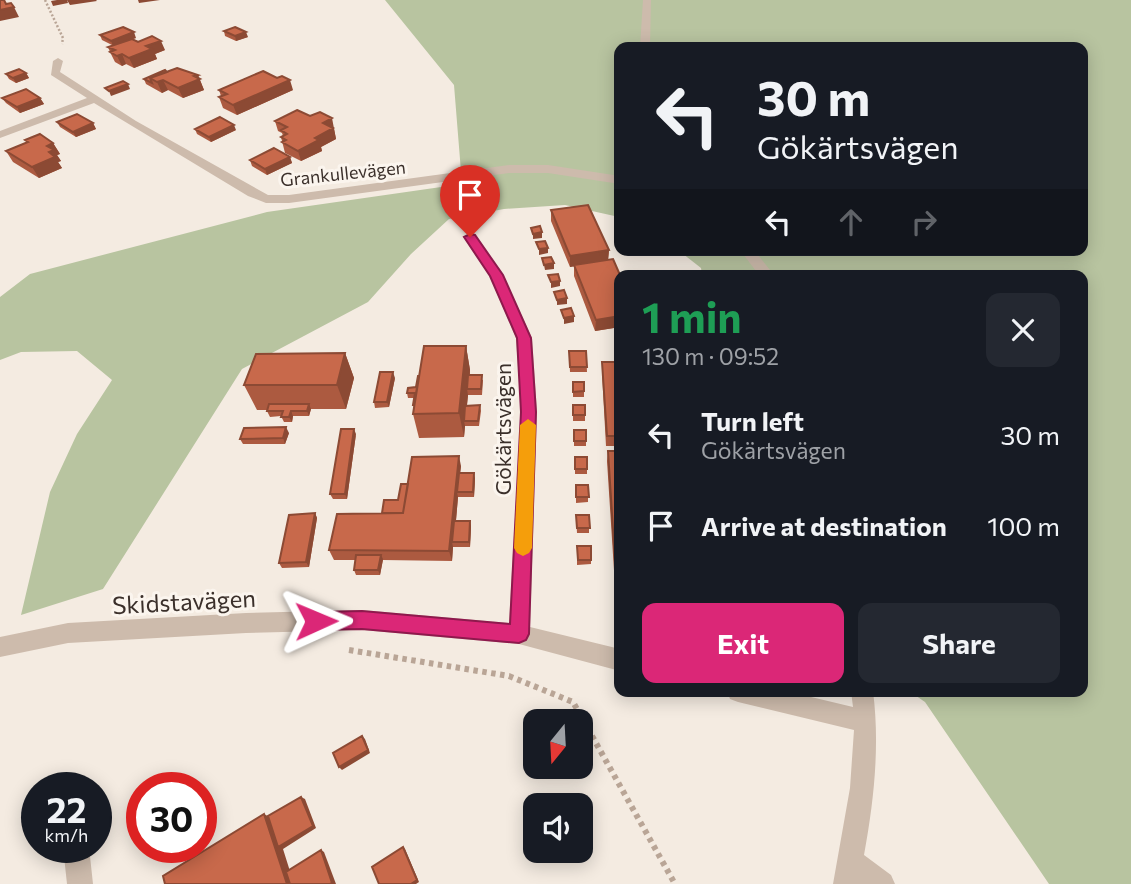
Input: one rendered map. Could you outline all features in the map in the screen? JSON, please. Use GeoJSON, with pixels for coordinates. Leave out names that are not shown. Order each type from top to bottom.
{"type":"FeatureCollection","features":[{"type":"Feature","properties":{"kind":"street"},"geometry":{"type":"LineString","coordinates":[[645,42],[647,0]]}},
{"type":"Feature","properties":{"kind":"street","name":"Grankullevägen"},"geometry":{"type":"LineString","coordinates":[[58,61],[55,73],[265,199],[289,199],[509,169],[548,169],[614,179]]}},
{"type":"Feature","properties":{"kind":"street"},"geometry":{"type":"LineString","coordinates":[[0,135],[95,99]]}},
{"type":"Feature","properties":{"kind":"street","name":"Gökärtsvägen"},"geometry":{"type":"LineString","coordinates":[[470,237],[496,275],[524,338],[529,412],[519,634]]}},
{"type":"Feature","properties":{"kind":"street"},"geometry":{"type":"LineString","coordinates":[[752,256],[763,270]]}},
{"type":"Feature","properties":{"kind":"street","name":"Skidstavägen"},"geometry":{"type":"LineString","coordinates":[[0,647],[68,634],[362,620],[519,634],[614,658]]}},
{"type":"Feature","properties":{"kind":"street"},"geometry":{"type":"LineString","coordinates":[[763,697],[867,722]]}},
{"type":"Feature","properties":{"kind":"street"},"geometry":{"type":"LineString","coordinates":[[863,697],[867,722],[859,813],[848,873],[882,884]]}},
{"type":"Feature","properties":{"kind":"street"},"geometry":{"type":"LineString","coordinates":[[78,863],[80,884]]}},
{"type":"Feature","properties":{"kind":"path"},"geometry":{"type":"LineString","coordinates":[[45,0],[63,38],[58,61]]}},
{"type":"Feature","properties":{"kind":"path"},"geometry":{"type":"LineString","coordinates":[[441,180],[446,204],[470,237]]}},
{"type":"Feature","properties":{"kind":"path"},"geometry":{"type":"LineString","coordinates":[[340,649],[509,676],[573,702],[675,884]]}},
{"type":"Feature","properties":{"kind":"green space"},"geometry":{"type":"Polygon","coordinates":[[[385,0],[1131,0],[1131,884],[1049,884],[925,702],[918,697],[1088,697],[1088,270],[701,270],[686,256],[1088,256],[1088,42],[614,42],[614,216],[565,205],[504,209],[449,219],[411,254],[368,302],[242,369],[103,589],[21,615],[50,492],[77,434],[112,380],[77,351],[21,352],[0,360],[0,297],[30,274],[267,212],[462,184],[454,85],[385,0]]]}},
{"type":"Feature","properties":{"kind":"building"},"geometry":{"type":"Polygon","coordinates":[[[0,0],[4,0],[6,4],[11,3],[14,7],[0,10],[0,0]]]}},
{"type":"Feature","properties":{"kind":"building"},"geometry":{"type":"Polygon","coordinates":[[[123,27],[134,32],[111,41],[100,35],[123,27]]]}},
{"type":"Feature","properties":{"kind":"building"},"geometry":{"type":"Polygon","coordinates":[[[235,27],[246,32],[235,36],[224,31],[235,27]]]}},
{"type":"Feature","properties":{"kind":"building"},"geometry":{"type":"Polygon","coordinates":[[[152,36],[161,41],[146,46],[152,49],[129,58],[122,54],[117,56],[110,52],[115,50],[108,47],[132,39],[138,42],[152,36]]]}},
{"type":"Feature","properties":{"kind":"building"},"geometry":{"type":"Polygon","coordinates":[[[177,68],[198,75],[194,76],[200,79],[178,88],[163,80],[157,82],[150,78],[177,68]]]}},
{"type":"Feature","properties":{"kind":"building"},"geometry":{"type":"Polygon","coordinates":[[[19,69],[26,73],[13,78],[6,74],[19,69]]]}},
{"type":"Feature","properties":{"kind":"building"},"geometry":{"type":"Polygon","coordinates":[[[165,70],[167,72],[150,78],[152,83],[144,79],[165,70]]]}},
{"type":"Feature","properties":{"kind":"building"},"geometry":{"type":"Polygon","coordinates":[[[263,71],[277,78],[282,76],[290,80],[233,105],[219,97],[227,94],[219,90],[263,71]]]}},
{"type":"Feature","properties":{"kind":"building"},"geometry":{"type":"Polygon","coordinates":[[[123,81],[128,84],[109,91],[105,88],[123,81]]]}},
{"type":"Feature","properties":{"kind":"building"},"geometry":{"type":"Polygon","coordinates":[[[26,89],[40,98],[17,107],[2,98],[26,89]]]}},
{"type":"Feature","properties":{"kind":"building"},"geometry":{"type":"Polygon","coordinates":[[[297,110],[310,116],[320,112],[332,118],[323,123],[333,128],[315,138],[319,140],[298,151],[282,142],[286,140],[281,137],[287,134],[281,130],[287,127],[275,121],[297,110]]]}},
{"type":"Feature","properties":{"kind":"building"},"geometry":{"type":"Polygon","coordinates":[[[77,114],[93,123],[73,132],[57,122],[77,114]]]}},
{"type":"Feature","properties":{"kind":"building"},"geometry":{"type":"Polygon","coordinates":[[[220,117],[234,125],[209,137],[195,129],[220,117]]]}},
{"type":"Feature","properties":{"kind":"building"},"geometry":{"type":"Polygon","coordinates":[[[40,134],[53,143],[47,146],[54,150],[49,152],[55,157],[32,167],[6,151],[28,142],[25,140],[40,134]]]}},
{"type":"Feature","properties":{"kind":"building"},"geometry":{"type":"Polygon","coordinates":[[[274,148],[290,157],[265,169],[250,160],[274,148]]]}},
{"type":"Feature","properties":{"kind":"building"},"geometry":{"type":"Polygon","coordinates":[[[588,205],[609,250],[570,256],[551,210],[588,205]]]}},
{"type":"Feature","properties":{"kind":"building"},"geometry":{"type":"Polygon","coordinates":[[[540,226],[542,232],[533,234],[531,228],[540,226]]]}},
{"type":"Feature","properties":{"kind":"building"},"geometry":{"type":"Polygon","coordinates":[[[545,241],[548,248],[539,249],[536,242],[545,241]]]}},
{"type":"Feature","properties":{"kind":"building"},"geometry":{"type":"Polygon","coordinates":[[[551,257],[554,263],[544,265],[542,258],[551,257]]]}},
{"type":"Feature","properties":{"kind":"building"},"geometry":{"type":"Polygon","coordinates":[[[613,259],[618,270],[614,270],[614,317],[596,320],[574,265],[613,259]]]}},
{"type":"Feature","properties":{"kind":"building"},"geometry":{"type":"Polygon","coordinates":[[[558,274],[560,281],[551,282],[548,275],[558,274]]]}},
{"type":"Feature","properties":{"kind":"building"},"geometry":{"type":"Polygon","coordinates":[[[564,290],[567,298],[557,300],[554,292],[564,290]]]}},
{"type":"Feature","properties":{"kind":"building"},"geometry":{"type":"Polygon","coordinates":[[[571,308],[574,316],[564,318],[561,310],[571,308]]]}},
{"type":"Feature","properties":{"kind":"building"},"geometry":{"type":"Polygon","coordinates":[[[424,346],[466,346],[459,413],[413,414],[424,346]]]}},
{"type":"Feature","properties":{"kind":"building"},"geometry":{"type":"Polygon","coordinates":[[[569,351],[586,351],[587,367],[570,367],[569,351]]]}},
{"type":"Feature","properties":{"kind":"building"},"geometry":{"type":"Polygon","coordinates":[[[345,353],[337,385],[244,385],[256,354],[345,353]]]}},
{"type":"Feature","properties":{"kind":"building"},"geometry":{"type":"Polygon","coordinates":[[[602,362],[614,362],[614,436],[607,436],[602,362]]]}},
{"type":"Feature","properties":{"kind":"building"},"geometry":{"type":"Polygon","coordinates":[[[380,372],[393,372],[387,402],[374,402],[380,372]]]}},
{"type":"Feature","properties":{"kind":"building"},"geometry":{"type":"Polygon","coordinates":[[[468,375],[482,375],[481,389],[467,389],[468,375]]]}},
{"type":"Feature","properties":{"kind":"building"},"geometry":{"type":"Polygon","coordinates":[[[418,376],[413,405],[415,393],[407,393],[408,388],[416,387],[418,376]]]}},
{"type":"Feature","properties":{"kind":"building"},"geometry":{"type":"Polygon","coordinates":[[[573,382],[584,382],[584,391],[573,392],[573,382]]]}},
{"type":"Feature","properties":{"kind":"building"},"geometry":{"type":"Polygon","coordinates":[[[269,404],[309,404],[307,411],[291,411],[289,417],[281,417],[283,411],[267,411],[269,404]]]}},
{"type":"Feature","properties":{"kind":"building"},"geometry":{"type":"Polygon","coordinates":[[[480,405],[478,421],[464,421],[465,406],[480,405]]]}},
{"type":"Feature","properties":{"kind":"building"},"geometry":{"type":"Polygon","coordinates":[[[573,405],[585,405],[585,415],[573,415],[573,405]]]}},
{"type":"Feature","properties":{"kind":"building"},"geometry":{"type":"Polygon","coordinates":[[[286,427],[283,438],[240,439],[244,428],[286,427]]]}},
{"type":"Feature","properties":{"kind":"building"},"geometry":{"type":"Polygon","coordinates":[[[341,429],[354,429],[345,494],[330,494],[341,429]]]}},
{"type":"Feature","properties":{"kind":"building"},"geometry":{"type":"Polygon","coordinates":[[[574,430],[586,430],[586,441],[574,441],[574,430]]]}},
{"type":"Feature","properties":{"kind":"building"},"geometry":{"type":"Polygon","coordinates":[[[608,451],[614,451],[614,546],[608,451]]]}},
{"type":"Feature","properties":{"kind":"building"},"geometry":{"type":"Polygon","coordinates":[[[459,456],[449,551],[329,550],[337,514],[403,513],[412,457],[459,456]]]}},
{"type":"Feature","properties":{"kind":"building"},"geometry":{"type":"Polygon","coordinates":[[[575,457],[587,457],[587,469],[575,469],[575,457]]]}},
{"type":"Feature","properties":{"kind":"building"},"geometry":{"type":"Polygon","coordinates":[[[459,473],[474,473],[473,492],[457,492],[459,473]]]}},
{"type":"Feature","properties":{"kind":"building"},"geometry":{"type":"Polygon","coordinates":[[[401,484],[408,484],[403,513],[382,513],[384,500],[398,500],[401,484]]]}},
{"type":"Feature","properties":{"kind":"building"},"geometry":{"type":"Polygon","coordinates":[[[576,485],[588,485],[589,497],[576,497],[576,485]]]}},
{"type":"Feature","properties":{"kind":"building"},"geometry":{"type":"Polygon","coordinates":[[[315,513],[306,562],[279,563],[289,515],[315,513]]]}},
{"type":"Feature","properties":{"kind":"building"},"geometry":{"type":"Polygon","coordinates":[[[576,515],[589,515],[590,528],[577,528],[576,515]]]}},
{"type":"Feature","properties":{"kind":"building"},"geometry":{"type":"Polygon","coordinates":[[[454,521],[470,521],[469,542],[452,542],[454,521]]]}},
{"type":"Feature","properties":{"kind":"building"},"geometry":{"type":"Polygon","coordinates":[[[577,546],[591,546],[591,560],[578,560],[577,546]]]}},
{"type":"Feature","properties":{"kind":"building"},"geometry":{"type":"Polygon","coordinates":[[[356,555],[381,555],[378,570],[354,570],[356,555]]]}},
{"type":"Feature","properties":{"kind":"building"},"geometry":{"type":"Polygon","coordinates":[[[362,736],[368,750],[339,767],[333,753],[362,736]]]}},
{"type":"Feature","properties":{"kind":"building"},"geometry":{"type":"Polygon","coordinates":[[[301,797],[313,826],[278,847],[268,816],[301,797]]]}},
{"type":"Feature","properties":{"kind":"building"},"geometry":{"type":"Polygon","coordinates":[[[264,814],[287,884],[165,884],[163,876],[184,863],[217,863],[217,843],[264,814]]]}},
{"type":"Feature","properties":{"kind":"building"},"geometry":{"type":"Polygon","coordinates":[[[403,847],[417,880],[411,884],[379,884],[372,867],[403,847]]]}},
{"type":"Feature","properties":{"kind":"building"},"geometry":{"type":"Polygon","coordinates":[[[321,850],[332,883],[290,884],[286,872],[321,850]]]}},
{"type":"Feature","properties":{"kind":"slow traffic"},"geometry":{"type":"LineString","coordinates":[[523,548],[528,425]]}},
{"type":"Feature","properties":{"kind":"route"},"geometry":{"type":"LineString","coordinates":[[316,621],[362,620],[519,634],[529,412],[524,338],[496,275],[470,237]]}}]}
